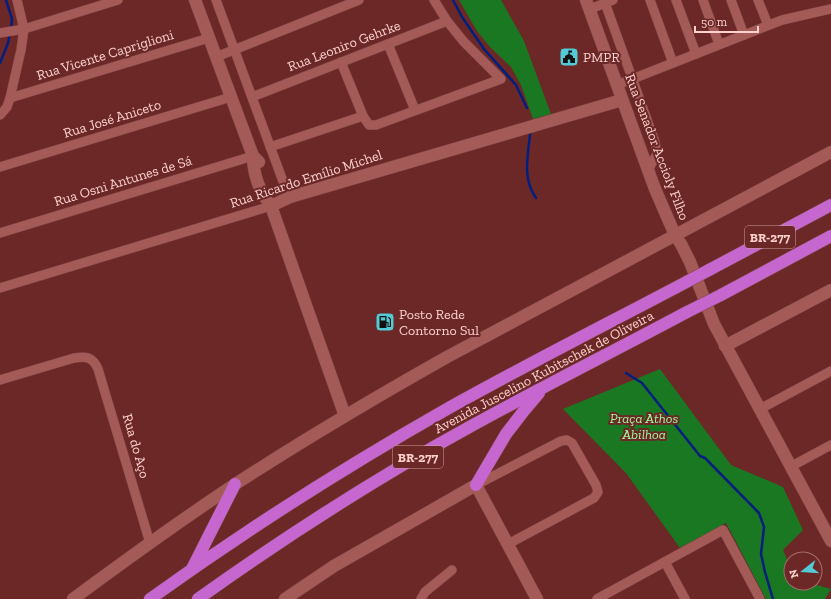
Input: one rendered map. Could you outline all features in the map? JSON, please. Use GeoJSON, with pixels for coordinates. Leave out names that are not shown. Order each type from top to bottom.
{"type":"FeatureCollection","features":[{"type":"Feature","properties":{"kind":"highway","name":"BR-277"},"geometry":{"type":"LineString","coordinates":[[150,599],[193,568],[299,498],[409,431],[475,394],[831,205]]}},
{"type":"Feature","properties":{"kind":"highway","name":"Avenida Juscelino Kubitschek de Oliveira"},"geometry":{"type":"LineString","coordinates":[[198,599],[281,542],[382,478],[474,425],[831,236]]}},
{"type":"Feature","properties":{"kind":"highway"},"geometry":{"type":"LineString","coordinates":[[476,484],[506,434],[543,388]]}},
{"type":"Feature","properties":{"kind":"highway"},"geometry":{"type":"LineString","coordinates":[[193,568],[235,484]]}},
{"type":"Feature","properties":{"kind":"street"},"geometry":{"type":"LineString","coordinates":[[0,115],[7,107],[10,98],[21,50],[11,31],[17,0]]}},
{"type":"Feature","properties":{"kind":"street"},"geometry":{"type":"LineString","coordinates":[[11,31],[118,0]]}},
{"type":"Feature","properties":{"kind":"street"},"geometry":{"type":"LineString","coordinates":[[195,0],[253,156],[253,168],[264,198],[271,206],[345,416]]}},
{"type":"Feature","properties":{"kind":"street"},"geometry":{"type":"LineString","coordinates":[[216,0],[284,184]]}},
{"type":"Feature","properties":{"kind":"street"},"geometry":{"type":"LineString","coordinates":[[216,57],[359,0]]}},
{"type":"Feature","properties":{"kind":"street"},"geometry":{"type":"LineString","coordinates":[[341,62],[363,116],[369,125],[501,79],[464,42],[447,21],[434,0]]}},
{"type":"Feature","properties":{"kind":"street"},"geometry":{"type":"LineString","coordinates":[[650,0],[673,63]]}},
{"type":"Feature","properties":{"kind":"street"},"geometry":{"type":"LineString","coordinates":[[676,0],[696,54]]}},
{"type":"Feature","properties":{"kind":"street"},"geometry":{"type":"LineString","coordinates":[[703,0],[719,44]]}},
{"type":"Feature","properties":{"kind":"street"},"geometry":{"type":"LineString","coordinates":[[731,0],[744,35]]}},
{"type":"Feature","properties":{"kind":"street"},"geometry":{"type":"LineString","coordinates":[[758,0],[768,25]]}},
{"type":"Feature","properties":{"kind":"street"},"geometry":{"type":"LineString","coordinates":[[588,4],[608,1],[632,79],[657,148],[654,160],[648,170]]}},
{"type":"Feature","properties":{"kind":"street","name":"Rua Senador Accioly Filho"},"geometry":{"type":"LineString","coordinates":[[588,4],[648,170],[675,235],[686,252],[714,324],[790,467],[827,525],[831,541]]}},
{"type":"Feature","properties":{"kind":"street"},"geometry":{"type":"LineString","coordinates":[[617,85],[768,25],[795,16],[831,8]]}},
{"type":"Feature","properties":{"kind":"street","name":"Rua Leoniro Gehrke"},"geometry":{"type":"LineString","coordinates":[[252,97],[447,21]]}},
{"type":"Feature","properties":{"kind":"street","name":"Rua Vicente Capriglioni"},"geometry":{"type":"LineString","coordinates":[[10,98],[209,38]]}},
{"type":"Feature","properties":{"kind":"street"},"geometry":{"type":"LineString","coordinates":[[388,44],[415,110]]}},
{"type":"Feature","properties":{"kind":"street","name":"Rua José Aniceto"},"geometry":{"type":"LineString","coordinates":[[0,167],[232,98]]}},
{"type":"Feature","properties":{"kind":"street","name":"Rua Ricardo Emílio Michel"},"geometry":{"type":"LineString","coordinates":[[0,288],[271,206],[290,197],[622,100]]}},
{"type":"Feature","properties":{"kind":"street"},"geometry":{"type":"LineString","coordinates":[[270,147],[363,116]]}},
{"type":"Feature","properties":{"kind":"street"},"geometry":{"type":"LineString","coordinates":[[74,599],[150,543],[235,484],[345,416],[447,357],[831,152]]}},
{"type":"Feature","properties":{"kind":"street","name":"Rua Osni Antunes de Sá"},"geometry":{"type":"LineString","coordinates":[[0,232],[253,156]]}},
{"type":"Feature","properties":{"kind":"street"},"geometry":{"type":"LineString","coordinates":[[725,346],[831,290]]}},
{"type":"Feature","properties":{"kind":"street","name":"Rua do Aço"},"geometry":{"type":"LineString","coordinates":[[0,380],[74,358],[86,357],[92,359],[98,369],[150,543]]}},
{"type":"Feature","properties":{"kind":"street"},"geometry":{"type":"LineString","coordinates":[[760,410],[831,371]]}},
{"type":"Feature","properties":{"kind":"street"},"geometry":{"type":"LineString","coordinates":[[286,598],[345,560],[476,484],[561,441],[567,440],[572,443],[596,485],[598,492],[594,498],[508,544]]}},
{"type":"Feature","properties":{"kind":"street"},"geometry":{"type":"LineString","coordinates":[[790,467],[831,445]]}},
{"type":"Feature","properties":{"kind":"street"},"geometry":{"type":"LineString","coordinates":[[476,484],[537,599]]}},
{"type":"Feature","properties":{"kind":"street"},"geometry":{"type":"LineString","coordinates":[[597,599],[609,596],[665,562],[723,530],[760,599]]}},
{"type":"Feature","properties":{"kind":"street"},"geometry":{"type":"LineString","coordinates":[[665,562],[685,599]]}},
{"type":"Feature","properties":{"kind":"street"},"geometry":{"type":"LineString","coordinates":[[421,599],[425,592],[452,570]]}},
{"type":"Feature","properties":{"kind":"green space"},"geometry":{"type":"Polygon","coordinates":[[[459,0],[501,0],[524,41],[551,114],[533,119],[521,85],[511,67],[490,47],[477,31],[459,0]]]}},
{"type":"Feature","properties":{"kind":"green space","name":"Praça Athos Abilhoa"},"geometry":{"type":"Polygon","coordinates":[[[660,369],[731,465],[783,487],[803,530],[783,550],[783,591],[823,591],[823,587],[831,589],[825,599],[766,599],[726,523],[680,548],[626,473],[563,409],[660,369]]]}},
{"type":"Feature","properties":{"kind":"waterway"},"geometry":{"type":"LineString","coordinates":[[6,0],[12,19],[11,29]]}},
{"type":"Feature","properties":{"kind":"waterway"},"geometry":{"type":"LineString","coordinates":[[453,0],[462,17],[484,49],[516,85],[527,108]]}},
{"type":"Feature","properties":{"kind":"waterway"},"geometry":{"type":"LineString","coordinates":[[0,63],[8,43],[10,33]]}},
{"type":"Feature","properties":{"kind":"waterway"},"geometry":{"type":"LineString","coordinates":[[530,134],[527,175],[536,198]]}},
{"type":"Feature","properties":{"kind":"waterway"},"geometry":{"type":"LineString","coordinates":[[626,373],[642,383],[700,456],[705,458],[759,513],[764,527],[761,554],[773,599]]}},
{"type":"Feature","properties":{"kind":"place","name":"PMPR"},"geometry":{"type":"Point","coordinates":[569,57]}},
{"type":"Feature","properties":{"kind":"place","name":"Posto Rede Contorno Sul"},"geometry":{"type":"Point","coordinates":[385,322]}}]}
